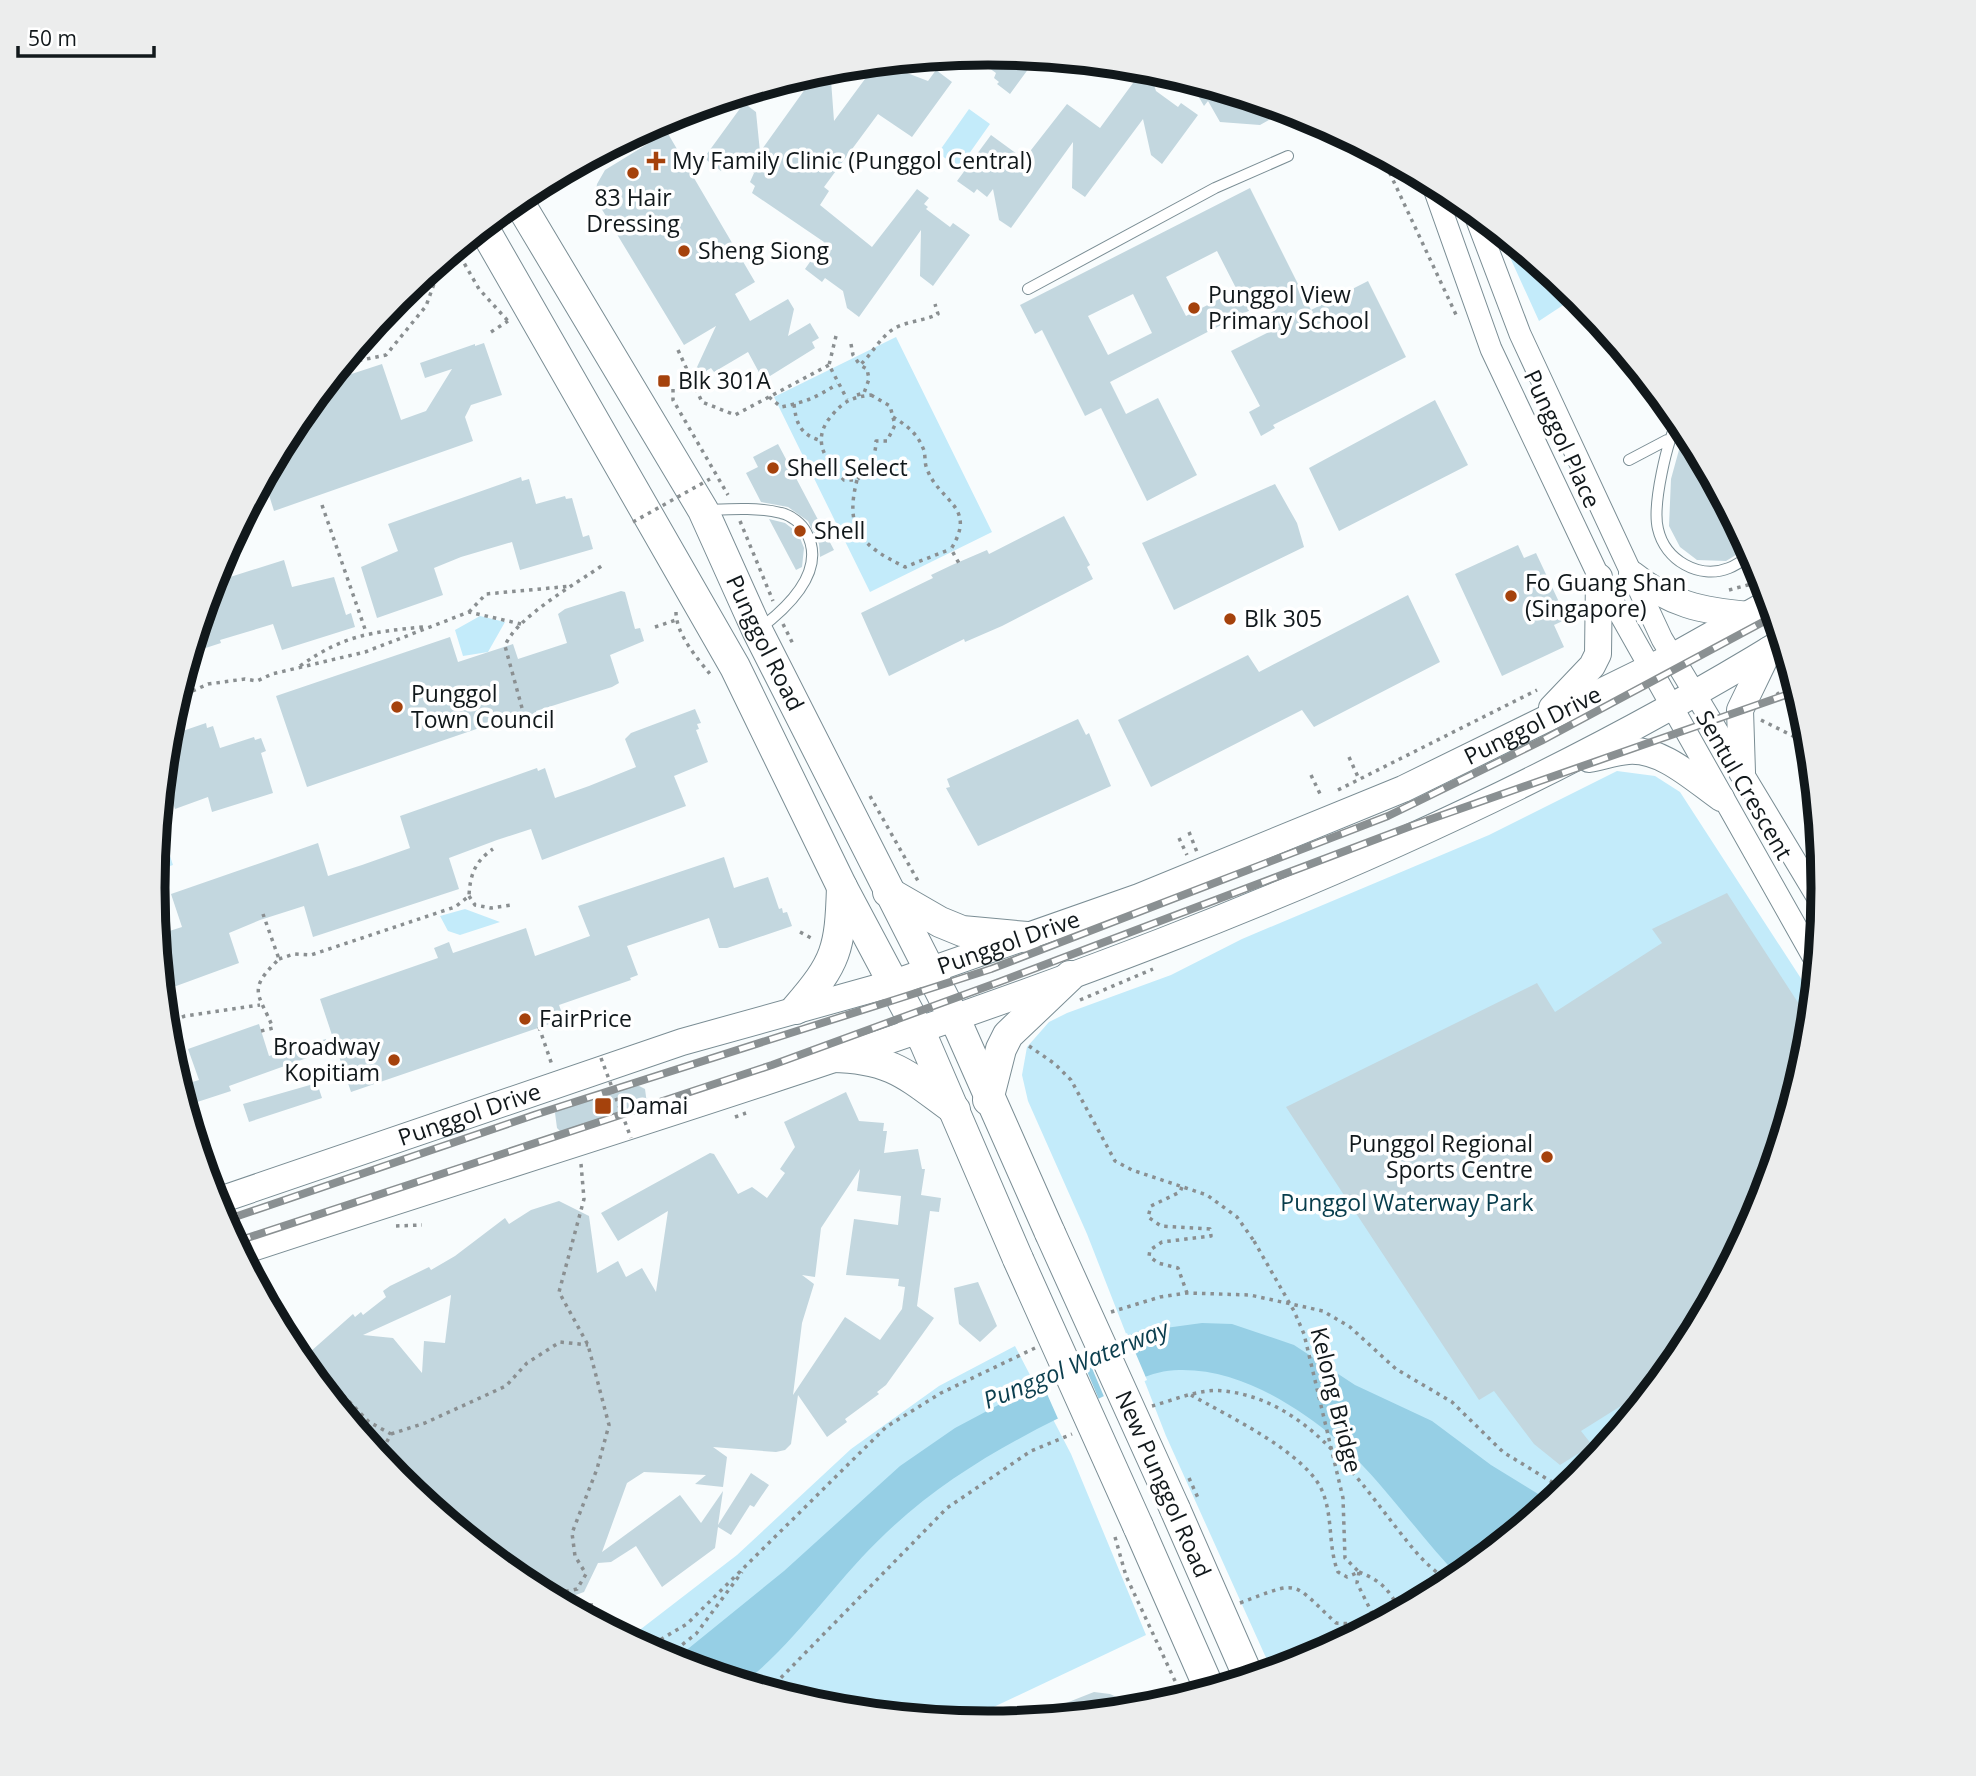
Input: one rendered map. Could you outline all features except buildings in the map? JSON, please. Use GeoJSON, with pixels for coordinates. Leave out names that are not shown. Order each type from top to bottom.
{"type":"FeatureCollection","features":[{"type":"Feature","properties":{"kind":"main road"},"geometry":{"type":"LineString","coordinates":[[538,199],[543,239]]}},
{"type":"Feature","properties":{"kind":"main road","name":"Punggol Road"},"geometry":{"type":"LineString","coordinates":[[523,209],[768,622],[888,891],[952,1017],[988,1100]]}},
{"type":"Feature","properties":{"kind":"main road","name":"Punggol Road"},"geometry":{"type":"LineString","coordinates":[[487,235],[735,667],[842,887],[918,1029],[955,1110]]}},
{"type":"Feature","properties":{"kind":"main road"},"geometry":{"type":"LineString","coordinates":[[796,1009],[835,957],[840,939],[842,887]]}},
{"type":"Feature","properties":{"kind":"main road"},"geometry":{"type":"LineString","coordinates":[[888,891],[951,928],[983,935],[1027,937]]}},
{"type":"Feature","properties":{"kind":"main road"},"geometry":{"type":"LineString","coordinates":[[988,1100],[1001,1049],[1008,1035],[1070,976]]}},
{"type":"Feature","properties":{"kind":"main road"},"geometry":{"type":"LineString","coordinates":[[832,1057],[867,1057],[893,1067],[955,1110]]}},
{"type":"Feature","properties":{"kind":"main road","name":"New Punggol Road"},"geometry":{"type":"LineString","coordinates":[[988,1100],[1246,1670]]}},
{"type":"Feature","properties":{"kind":"main road","name":"New Punggol Road"},"geometry":{"type":"LineString","coordinates":[[955,1110],[1018,1259],[1126,1531],[1206,1682]]}},
{"type":"Feature","properties":{"kind":"street","name":"Punggol Place"},"geometry":{"type":"LineString","coordinates":[[1437,198],[1491,349],[1599,577],[1660,662],[1692,693]]}},
{"type":"Feature","properties":{"kind":"street","name":"Punggol Place"},"geometry":{"type":"LineString","coordinates":[[1479,228],[1520,334],[1632,574],[1660,662],[1669,706]]}},
{"type":"Feature","properties":{"kind":"street"},"geometry":{"type":"LineString","coordinates":[[1632,574],[1656,594],[1690,606],[1760,608]]}},
{"type":"Feature","properties":{"kind":"street"},"geometry":{"type":"LineString","coordinates":[[1541,719],[1592,666],[1598,654],[1599,577]]}},
{"type":"Feature","properties":{"kind":"street","name":"Punggol Drive"},"geometry":{"type":"LineString","coordinates":[[222,1189],[671,1045],[894,983],[1139,897],[1404,789],[1660,662],[1760,608]]}},
{"type":"Feature","properties":{"kind":"street"},"geometry":{"type":"LineString","coordinates":[[1742,772],[1740,710],[1775,646]]}},
{"type":"Feature","properties":{"kind":"street","name":"Punggol Drive"},"geometry":{"type":"LineString","coordinates":[[249,1249],[662,1116],[1070,976],[1267,898],[1560,766],[1775,646]]}},
{"type":"Feature","properties":{"kind":"street","name":"Sentul Crescent"},"geometry":{"type":"LineString","coordinates":[[1692,693],[1811,887]]}},
{"type":"Feature","properties":{"kind":"street","name":"Sentul Crescent"},"geometry":{"type":"LineString","coordinates":[[1669,706],[1808,949]]}},
{"type":"Feature","properties":{"kind":"street"},"geometry":{"type":"LineString","coordinates":[[1560,766],[1628,751],[1644,752],[1660,757],[1721,798]]}},
{"type":"Feature","properties":{"kind":"lane"},"geometry":{"type":"LineString","coordinates":[[1028,289],[1215,188],[1288,156]]}},
{"type":"Feature","properties":{"kind":"lane"},"geometry":{"type":"LineString","coordinates":[[1673,430],[1667,440],[1657,528],[1668,550],[1681,563],[1697,570],[1729,568],[1743,560]]}},
{"type":"Feature","properties":{"kind":"lane"},"geometry":{"type":"LineString","coordinates":[[1629,460],[1667,440]]}},
{"type":"Feature","properties":{"kind":"lane"},"geometry":{"type":"LineString","coordinates":[[703,510],[735,508],[783,513],[805,529],[811,542],[813,561],[806,579],[768,622]]}},
{"type":"Feature","properties":{"kind":"path"},"geometry":{"type":"LineString","coordinates":[[460,257],[479,289],[514,329]]}},
{"type":"Feature","properties":{"kind":"path"},"geometry":{"type":"LineString","coordinates":[[356,361],[386,355],[426,306],[436,277]]}},
{"type":"Feature","properties":{"kind":"path"},"geometry":{"type":"LineString","coordinates":[[860,365],[885,336],[897,327],[924,322],[938,314],[936,304]]}},
{"type":"Feature","properties":{"kind":"path"},"geometry":{"type":"LineString","coordinates":[[491,332],[509,321]]}},
{"type":"Feature","properties":{"kind":"path"},"geometry":{"type":"LineString","coordinates":[[836,336],[830,365],[846,399],[872,395],[890,406],[895,425],[887,441],[876,441],[876,452],[857,480],[851,504],[853,522],[864,541],[883,556],[905,567],[951,549],[957,540],[961,519],[955,503],[927,469],[923,448],[910,427],[893,417]]}},
{"type":"Feature","properties":{"kind":"path"},"geometry":{"type":"LineString","coordinates":[[851,344],[853,355],[860,365],[867,369],[869,379],[864,393],[850,397],[824,424],[819,440],[829,464],[844,480],[857,480]]}},
{"type":"Feature","properties":{"kind":"path"},"geometry":{"type":"LineString","coordinates":[[678,350],[702,402],[735,415],[830,365]]}},
{"type":"Feature","properties":{"kind":"path"},"geometry":{"type":"LineString","coordinates":[[769,397],[781,407],[811,401],[837,384]]}},
{"type":"Feature","properties":{"kind":"path"},"geometry":{"type":"LineString","coordinates":[[673,389],[673,400],[735,508],[768,622],[795,649]]}},
{"type":"Feature","properties":{"kind":"path"},"geometry":{"type":"LineString","coordinates":[[794,404],[796,422],[807,436],[819,440]]}},
{"type":"Feature","properties":{"kind":"path"},"geometry":{"type":"LineString","coordinates":[[682,430],[688,427]]}},
{"type":"Feature","properties":{"kind":"path"},"geometry":{"type":"LineString","coordinates":[[633,522],[710,479]]}},
{"type":"Feature","properties":{"kind":"path"},"geometry":{"type":"LineString","coordinates":[[322,505],[366,632]]}},
{"type":"Feature","properties":{"kind":"path"},"geometry":{"type":"LineString","coordinates":[[626,521],[632,532]]}},
{"type":"Feature","properties":{"kind":"path"},"geometry":{"type":"LineString","coordinates":[[951,549],[960,565]]}},
{"type":"Feature","properties":{"kind":"path"},"geometry":{"type":"LineString","coordinates":[[522,708],[505,646],[521,624],[603,565]]}},
{"type":"Feature","properties":{"kind":"path"},"geometry":{"type":"LineString","coordinates":[[1723,591],[1752,582]]}},
{"type":"Feature","properties":{"kind":"path"},"geometry":{"type":"LineString","coordinates":[[189,693],[208,684],[245,679],[257,681],[365,652],[470,612],[486,594],[574,585]]}},
{"type":"Feature","properties":{"kind":"path"},"geometry":{"type":"LineString","coordinates":[[677,608],[676,620],[698,662],[715,684]]}},
{"type":"Feature","properties":{"kind":"path"},"geometry":{"type":"LineString","coordinates":[[470,612],[521,624]]}},
{"type":"Feature","properties":{"kind":"path"},"geometry":{"type":"LineString","coordinates":[[654,626],[676,620]]}},
{"type":"Feature","properties":{"kind":"path"},"geometry":{"type":"LineString","coordinates":[[298,668],[319,653],[366,632],[429,627]]}},
{"type":"Feature","properties":{"kind":"path"},"geometry":{"type":"LineString","coordinates":[[1334,792],[1548,684]]}},
{"type":"Feature","properties":{"kind":"path"},"geometry":{"type":"LineString","coordinates":[[1786,687],[1770,700],[1759,719],[1797,738]]}},
{"type":"Feature","properties":{"kind":"path"},"geometry":{"type":"LineString","coordinates":[[1349,757],[1359,779]]}},
{"type":"Feature","properties":{"kind":"path"},"geometry":{"type":"LineString","coordinates":[[1311,775],[1322,797],[1314,801]]}},
{"type":"Feature","properties":{"kind":"path"},"geometry":{"type":"LineString","coordinates":[[867,791],[919,884]]}},
{"type":"Feature","properties":{"kind":"path"},"geometry":{"type":"LineString","coordinates":[[1188,832],[1195,847]]}},
{"type":"Feature","properties":{"kind":"path"},"geometry":{"type":"LineString","coordinates":[[1179,838],[1185,852]]}},
{"type":"Feature","properties":{"kind":"path"},"geometry":{"type":"LineString","coordinates":[[493,849],[480,858],[470,878],[469,896],[475,905],[491,908],[512,905]]}},
{"type":"Feature","properties":{"kind":"path"},"geometry":{"type":"LineString","coordinates":[[1189,861],[1199,856]]}},
{"type":"Feature","properties":{"kind":"path"},"geometry":{"type":"LineString","coordinates":[[261,1031],[273,1028],[260,1004],[257,991],[264,974],[279,959],[294,954],[312,955],[455,907],[469,896]]}},
{"type":"Feature","properties":{"kind":"path"},"geometry":{"type":"LineString","coordinates":[[263,914],[279,959]]}},
{"type":"Feature","properties":{"kind":"path"},"geometry":{"type":"LineString","coordinates":[[800,932],[812,938]]}},
{"type":"Feature","properties":{"kind":"path"},"geometry":{"type":"LineString","coordinates":[[176,1020],[185,1016],[260,1004]]}},
{"type":"Feature","properties":{"kind":"path"},"geometry":{"type":"LineString","coordinates":[[540,1027],[552,1065]]}},
{"type":"Feature","properties":{"kind":"path","name":"Kelong Bridge"},"geometry":{"type":"LineString","coordinates":[[1024,1043],[1055,1064],[1071,1080],[1115,1161],[1132,1170],[1207,1195],[1221,1203],[1237,1217],[1254,1241],[1304,1334],[1343,1498],[1345,1558],[1359,1572],[1357,1583],[1371,1616]]}},
{"type":"Feature","properties":{"kind":"path"},"geometry":{"type":"LineString","coordinates":[[601,1058],[631,1138]]}},
{"type":"Feature","properties":{"kind":"path"},"geometry":{"type":"LineString","coordinates":[[735,1117],[747,1113]]}},
{"type":"Feature","properties":{"kind":"path"},"geometry":{"type":"LineString","coordinates":[[563,1593],[577,1588],[586,1574],[575,1556],[572,1532],[597,1469],[609,1425],[588,1345],[559,1292],[584,1199],[580,1156]]}},
{"type":"Feature","properties":{"kind":"path"},"geometry":{"type":"LineString","coordinates":[[1182,1187],[1180,1192],[1152,1206],[1148,1217],[1161,1226],[1210,1229],[1211,1236],[1162,1242],[1150,1250],[1149,1256],[1158,1263],[1178,1268],[1187,1293]]}},
{"type":"Feature","properties":{"kind":"path"},"geometry":{"type":"LineString","coordinates":[[384,1447],[391,1434],[415,1427],[506,1386],[527,1363],[560,1342],[588,1345]]}},
{"type":"Feature","properties":{"kind":"path"},"geometry":{"type":"LineString","coordinates":[[337,1389],[369,1422],[391,1434]]}},
{"type":"Feature","properties":{"kind":"path"},"geometry":{"type":"LineString","coordinates":[[1191,1395],[1277,1444],[1306,1470],[1323,1491],[1338,1572],[1347,1577],[1359,1572],[1376,1579],[1392,1594],[1396,1603]]}},
{"type":"Feature","properties":{"kind":"path"},"geometry":{"type":"LineString","coordinates":[[1126,1531],[1126,1576],[1178,1688]]}},
{"type":"Feature","properties":{"kind":"path"},"geometry":{"type":"LineString","coordinates":[[675,1650],[696,1634],[744,1567]]}},
{"type":"Feature","properties":{"kind":"path"},"geometry":{"type":"LineString","coordinates":[[1238,1604],[1291,1586],[1303,1590],[1336,1623],[1357,1624]]}},
{"type":"Feature","properties":{"kind":"path"},"geometry":{"type":"LineString","coordinates":[[581,1604],[593,1605],[600,1613]]}},
{"type":"Feature","properties":{"kind":"green space"},"geometry":{"type":"Polygon","coordinates":[[[969,109],[990,124],[959,168],[938,153],[969,109]]]}},
{"type":"Feature","properties":{"kind":"green space"},"geometry":{"type":"Polygon","coordinates":[[[1506,249],[1567,303],[1539,321],[1506,249]]]}},
{"type":"Feature","properties":{"kind":"green space"},"geometry":{"type":"Polygon","coordinates":[[[896,337],[992,532],[870,592],[774,397],[896,337]]]}},
{"type":"Feature","properties":{"kind":"green space"},"geometry":{"type":"Polygon","coordinates":[[[480,616],[505,622],[488,652],[463,656],[455,630],[480,616]]]}},
{"type":"Feature","properties":{"kind":"green space","name":"Punggol Waterway Park"},"geometry":{"type":"Polygon","coordinates":[[[1617,771],[1655,776],[1680,792],[1805,985],[1795,1049],[1783,1101],[1768,1153],[1749,1203],[1701,1300],[1673,1345],[1607,1431],[1531,1507],[1445,1573],[1352,1626],[1268,1662],[1166,1436],[1087,1234],[1028,1101],[1022,1075],[1027,1047],[1049,1022],[1067,1013],[1171,975],[1242,939],[1489,835],[1617,771]]]}},
{"type":"Feature","properties":{"kind":"green space"},"geometry":{"type":"Polygon","coordinates":[[[167,846],[173,865],[166,867],[167,846]]]}},
{"type":"Feature","properties":{"kind":"green space"},"geometry":{"type":"Polygon","coordinates":[[[465,909],[500,922],[460,935],[448,931],[440,916],[465,909]]]}},
{"type":"Feature","properties":{"kind":"green space"},"geometry":{"type":"Polygon","coordinates":[[[1015,1346],[1071,1454],[1146,1635],[985,1711],[881,1704],[827,1695],[723,1668],[637,1632],[737,1555],[851,1449],[939,1386],[1015,1346]]]}},
{"type":"Feature","properties":{"kind":"shaded area"},"geometry":{"type":"Polygon","coordinates":[[[1202,1323],[1232,1324],[1294,1345],[1355,1385],[1432,1421],[1491,1465],[1542,1496],[1451,1568],[1349,1451],[1306,1416],[1262,1390],[1230,1377],[1179,1370],[1158,1373],[1043,1426],[987,1457],[935,1492],[910,1511],[868,1551],[782,1648],[752,1676],[683,1653],[784,1571],[900,1466],[955,1428],[1136,1332],[1202,1323]]]}},
{"type":"Feature","properties":{"kind":"pier"},"geometry":{"type":"Polygon","coordinates":[[[1127,1333],[1147,1380],[1105,1399],[1086,1354],[1127,1333]]]}},
{"type":"Feature","properties":{"kind":"pier"},"geometry":{"type":"Polygon","coordinates":[[[1081,1357],[1100,1402],[1059,1421],[1040,1378],[1081,1357]]]}},
{"type":"Feature","properties":{"kind":"railway"},"geometry":{"type":"LineString","coordinates":[[234,1217],[534,1115],[991,969],[1388,816],[1541,741],[1767,620]]}},
{"type":"Feature","properties":{"kind":"railway"},"geometry":{"type":"LineString","coordinates":[[244,1239],[772,1065],[1411,826],[1787,694]]}},
{"type":"Feature","properties":{"kind":"place","name":"My Family Clinic (Punggol Central)"},"geometry":{"type":"Point","coordinates":[656,161]}},
{"type":"Feature","properties":{"kind":"place","name":"83 Hair Dressing"},"geometry":{"type":"Point","coordinates":[633,173]}},
{"type":"Feature","properties":{"kind":"place","name":"Sheng Siong"},"geometry":{"type":"Point","coordinates":[684,251]}},
{"type":"Feature","properties":{"kind":"place","name":"Punggol View Primary School"},"geometry":{"type":"Point","coordinates":[1194,308]}},
{"type":"Feature","properties":{"kind":"place","name":"Blk 301A"},"geometry":{"type":"Point","coordinates":[664,381]}},
{"type":"Feature","properties":{"kind":"place","name":"Shell Select"},"geometry":{"type":"Point","coordinates":[773,468]}},
{"type":"Feature","properties":{"kind":"place","name":"Shell"},"geometry":{"type":"Point","coordinates":[800,531]}},
{"type":"Feature","properties":{"kind":"place","name":"Fo Guang Shan (Singapore)"},"geometry":{"type":"Point","coordinates":[1511,596]}},
{"type":"Feature","properties":{"kind":"place","name":"Blk 305"},"geometry":{"type":"Point","coordinates":[1230,619]}},
{"type":"Feature","properties":{"kind":"place","name":"Punggol Town Council"},"geometry":{"type":"Point","coordinates":[397,707]}},
{"type":"Feature","properties":{"kind":"place","name":"FairPrice"},"geometry":{"type":"Point","coordinates":[525,1019]}},
{"type":"Feature","properties":{"kind":"place","name":"Broadway Kopitiam"},"geometry":{"type":"Point","coordinates":[394,1060]}},
{"type":"Feature","properties":{"kind":"place","name":"Damai"},"geometry":{"type":"Point","coordinates":[603,1106]}},
{"type":"Feature","properties":{"kind":"place","name":"Punggol Regional Sports Centre"},"geometry":{"type":"Point","coordinates":[1547,1157]}},
{"type":"Feature","properties":{"kind":"water label","name":"Punggol Waterway"},"geometry":{"type":"Point","coordinates":[1076,1365]}}]}
